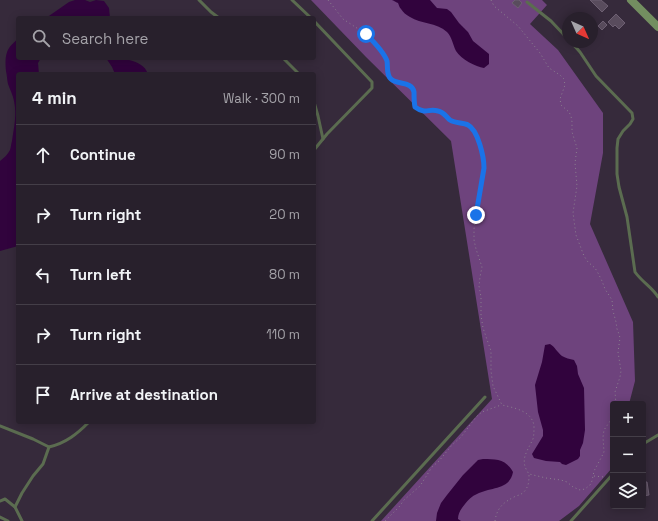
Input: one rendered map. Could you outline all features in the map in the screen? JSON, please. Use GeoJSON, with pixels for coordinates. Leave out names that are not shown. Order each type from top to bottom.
{"type":"FeatureCollection","features":[{"type":"Feature","properties":{"kind":"street"},"geometry":{"type":"LineString","coordinates":[[631,0],[658,27]]}},
{"type":"Feature","properties":{"kind":"lane"},"geometry":{"type":"LineString","coordinates":[[199,0],[216,16]]}},
{"type":"Feature","properties":{"kind":"lane"},"geometry":{"type":"LineString","coordinates":[[292,0],[309,16]]}},
{"type":"Feature","properties":{"kind":"lane"},"geometry":{"type":"LineString","coordinates":[[527,2],[551,21],[562,33]]}},
{"type":"Feature","properties":{"kind":"lane"},"geometry":{"type":"LineString","coordinates":[[316,23],[372,82],[372,88],[316,148]]}},
{"type":"Feature","properties":{"kind":"lane"},"geometry":{"type":"LineString","coordinates":[[576,48],[596,76],[632,113],[630,124],[618,139],[617,174],[627,217],[635,272],[639,279],[652,289],[658,297]]}},
{"type":"Feature","properties":{"kind":"lane"},"geometry":{"type":"LineString","coordinates":[[285,60],[297,72]]}},
{"type":"Feature","properties":{"kind":"lane"},"geometry":{"type":"LineString","coordinates":[[316,109],[323,139]]}},
{"type":"Feature","properties":{"kind":"lane"},"geometry":{"type":"LineString","coordinates":[[372,521],[485,397]]}},
{"type":"Feature","properties":{"kind":"lane"},"geometry":{"type":"LineString","coordinates":[[0,426],[49,447],[60,444],[80,432],[87,424]]}},
{"type":"Feature","properties":{"kind":"lane"},"geometry":{"type":"LineString","coordinates":[[646,442],[658,435]]}},
{"type":"Feature","properties":{"kind":"lane"},"geometry":{"type":"LineString","coordinates":[[15,507],[22,493],[42,464],[49,447]]}},
{"type":"Feature","properties":{"kind":"lane"},"geometry":{"type":"LineString","coordinates":[[572,521],[610,477]]}},
{"type":"Feature","properties":{"kind":"lane"},"geometry":{"type":"LineString","coordinates":[[0,501],[5,499],[15,507],[22,521]]}},
{"type":"Feature","properties":{"kind":"lane"},"geometry":{"type":"LineString","coordinates":[[0,517],[8,521]]}},
{"type":"Feature","properties":{"kind":"path"},"geometry":{"type":"LineString","coordinates":[[328,0],[343,19],[366,34],[374,42],[386,61],[390,79],[412,87],[414,91],[415,107],[425,112],[437,110],[442,112],[451,121],[462,122],[473,128],[484,160],[474,229],[474,240],[482,267],[479,286],[483,328],[491,351],[493,386],[502,405]]}},
{"type":"Feature","properties":{"kind":"path"},"geometry":{"type":"LineString","coordinates":[[491,0],[494,6],[518,26],[550,68],[564,79],[565,85],[560,99],[561,104],[571,116],[572,132],[577,148],[575,168],[577,186],[573,214],[575,231],[581,251],[598,274],[612,300],[613,311],[620,338],[618,352],[621,371],[614,392],[616,401]]}},
{"type":"Feature","properties":{"kind":"path"},"geometry":{"type":"LineString","coordinates":[[385,521],[404,500],[420,486],[432,467],[439,461],[452,444],[461,437],[476,417],[482,412],[502,405],[519,410],[530,416],[533,421],[534,435],[525,455],[524,462],[529,474],[527,489],[504,503],[496,514],[495,521]]}},
{"type":"Feature","properties":{"kind":"path"},"geometry":{"type":"LineString","coordinates":[[529,474],[562,480],[580,490],[585,489],[590,485],[594,471],[604,452],[604,430],[610,421]]}},
{"type":"Feature","properties":{"kind":"path"},"geometry":{"type":"LineString","coordinates":[[593,476],[610,475]]}},
{"type":"Feature","properties":{"kind":"shaded area"},"geometry":{"type":"Polygon","coordinates":[[[75,0],[85,0],[90,2],[96,0],[104,1],[109,8],[110,16],[49,16],[69,2],[75,0]]]}},
{"type":"Feature","properties":{"kind":"shaded area"},"geometry":{"type":"Polygon","coordinates":[[[311,0],[542,0],[547,5],[530,24],[558,50],[603,113],[603,153],[590,224],[633,322],[635,381],[630,401],[610,401],[610,470],[579,506],[559,521],[381,521],[492,399],[451,141],[311,0]]]}},
{"type":"Feature","properties":{"kind":"shaded area"},"geometry":{"type":"Polygon","coordinates":[[[392,0],[430,0],[437,8],[447,9],[468,32],[473,41],[489,54],[489,64],[484,68],[465,60],[456,51],[447,32],[438,26],[414,19],[400,8],[398,3],[392,0]]]}},
{"type":"Feature","properties":{"kind":"shaded area"},"geometry":{"type":"Polygon","coordinates":[[[16,41],[16,60],[40,60],[38,63],[39,72],[16,72],[16,247],[0,251],[0,161],[10,150],[15,116],[14,99],[7,81],[6,57],[10,46],[16,41]]]}},
{"type":"Feature","properties":{"kind":"shaded area"},"geometry":{"type":"Polygon","coordinates":[[[107,60],[129,60],[143,66],[147,72],[114,72],[107,60]]]}},
{"type":"Feature","properties":{"kind":"shaded area"},"geometry":{"type":"Polygon","coordinates":[[[550,344],[562,356],[574,360],[584,388],[585,430],[580,456],[578,459],[566,465],[560,462],[534,458],[532,454],[543,436],[543,430],[538,412],[535,385],[542,362],[545,345],[550,344]]]}},
{"type":"Feature","properties":{"kind":"shaded area"},"geometry":{"type":"Polygon","coordinates":[[[478,460],[496,460],[507,464],[513,472],[511,478],[504,485],[482,492],[470,498],[459,513],[458,519],[461,521],[436,521],[441,503],[447,495],[463,475],[478,460]]]}},
{"type":"Feature","properties":{"kind":"building"},"geometry":{"type":"Polygon","coordinates":[[[515,0],[519,0],[522,3],[518,8],[512,3],[515,0]]]}},
{"type":"Feature","properties":{"kind":"building"},"geometry":{"type":"Polygon","coordinates":[[[590,0],[601,0],[608,6],[602,12],[590,0]]]}},
{"type":"Feature","properties":{"kind":"building"},"geometry":{"type":"Polygon","coordinates":[[[616,14],[625,23],[619,29],[615,25],[613,27],[608,22],[616,14]]]}},
{"type":"Feature","properties":{"kind":"building"},"geometry":{"type":"Polygon","coordinates":[[[603,21],[607,25],[602,30],[598,26],[603,21]]]}},
{"type":"Feature","properties":{"kind":"building"},"geometry":{"type":"Polygon","coordinates":[[[646,482],[647,482],[649,495],[646,496],[646,482]]]}},
{"type":"Feature","properties":{"kind":"route"},"geometry":{"type":"LineString","coordinates":[[366,34],[374,42],[386,61],[390,79],[412,87],[414,91],[415,107],[425,112],[437,110],[442,112],[451,121],[462,122],[473,128],[484,160],[476,215]]}}]}
